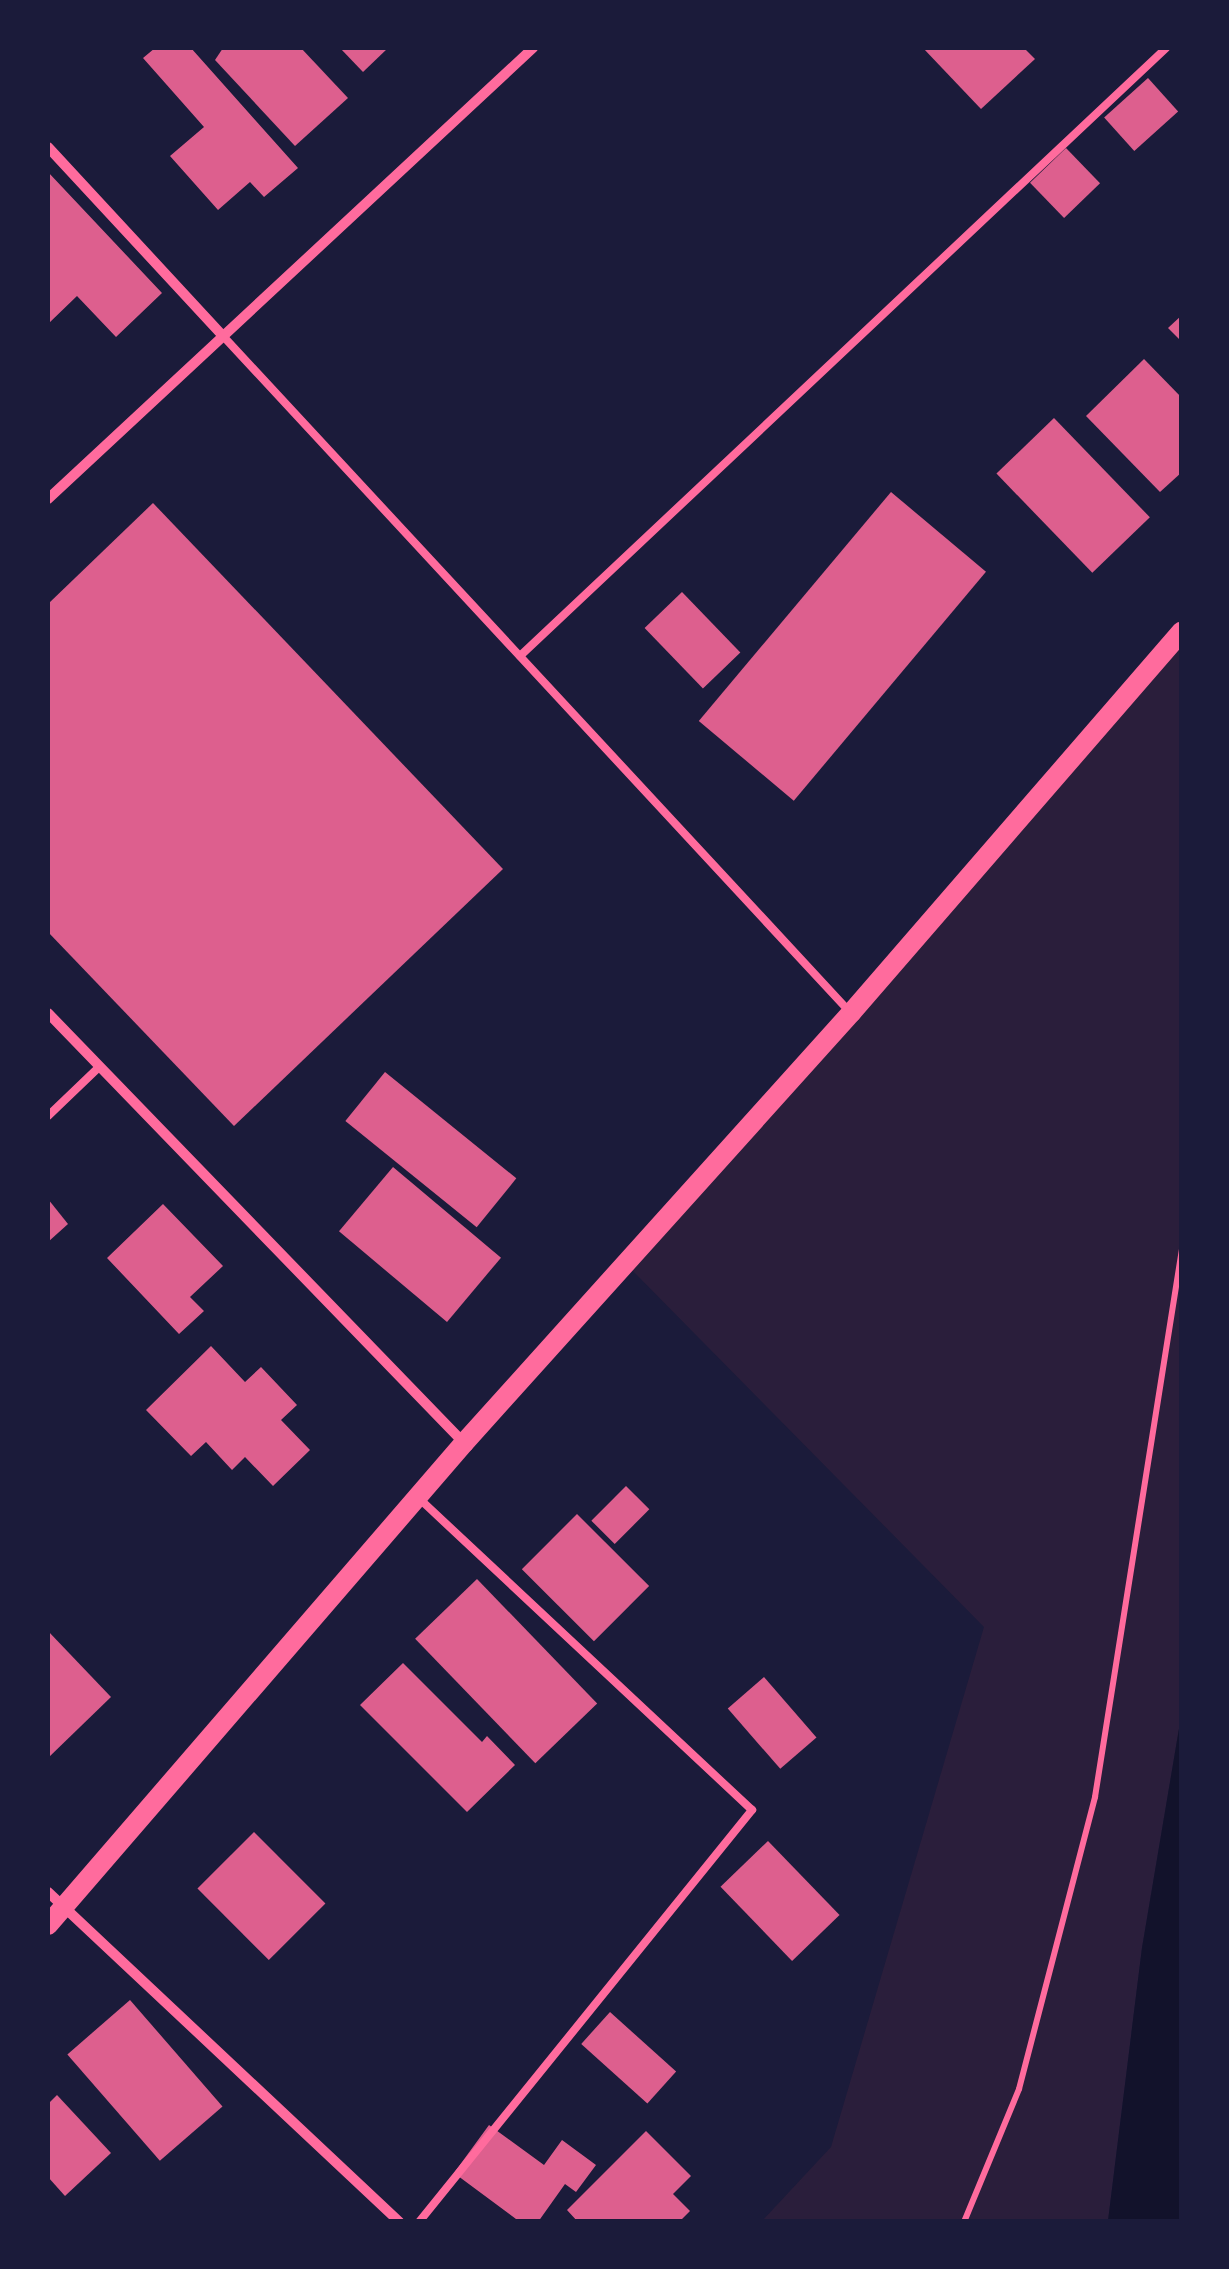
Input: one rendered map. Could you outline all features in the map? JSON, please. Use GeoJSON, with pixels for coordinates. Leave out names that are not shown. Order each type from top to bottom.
{"type":"FeatureCollection","features":[{"type":"Feature","properties":{"kind":"main road"},"geometry":{"type":"LineString","coordinates":[[48,1925],[464,1443],[851,1013],[1182,632]]}},
{"type":"Feature","properties":{"kind":"street"},"geometry":{"type":"LineString","coordinates":[[48,499],[533,48]]}},
{"type":"Feature","properties":{"kind":"street"},"geometry":{"type":"LineString","coordinates":[[48,146],[223,336]]}},
{"type":"Feature","properties":{"kind":"street"},"geometry":{"type":"LineString","coordinates":[[48,1014],[464,1443]]}},
{"type":"Feature","properties":{"kind":"street"},"geometry":{"type":"LineString","coordinates":[[48,1892],[399,2222]]}},
{"type":"Feature","properties":{"kind":"lane"},"geometry":{"type":"LineString","coordinates":[[520,656],[1166,48]]}},
{"type":"Feature","properties":{"kind":"lane"},"geometry":{"type":"LineString","coordinates":[[223,336],[851,1013]]}},
{"type":"Feature","properties":{"kind":"lane"},"geometry":{"type":"LineString","coordinates":[[48,1116],[98,1068]]}},
{"type":"Feature","properties":{"kind":"lane"},"geometry":{"type":"LineString","coordinates":[[418,1496],[752,1810],[419,2222]]}},
{"type":"Feature","properties":{"kind":"path"},"geometry":{"type":"LineString","coordinates":[[964,2222],[1019,2089],[1095,1797],[1182,1249]]}},
{"type":"Feature","properties":{"kind":"shaded area"},"geometry":{"type":"Polygon","coordinates":[[[1181,631],[1181,1717],[1142,1948],[1108,2221],[762,2221],[831,2147],[984,1627],[625,1263],[1181,631]]]}},
{"type":"Feature","properties":{"kind":"shaded area"},"geometry":{"type":"Polygon","coordinates":[[[1181,1717],[1181,2221],[1108,2221],[1142,1948],[1181,1717]]]}},
{"type":"Feature","properties":{"kind":"building"},"geometry":{"type":"Polygon","coordinates":[[[155,48],[191,48],[298,168],[264,197],[250,182],[218,210],[170,156],[204,127],[143,58],[155,48]]]}},
{"type":"Feature","properties":{"kind":"building"},"geometry":{"type":"Polygon","coordinates":[[[223,48],[301,48],[348,98],[295,146],[215,60],[223,48]]]}},
{"type":"Feature","properties":{"kind":"building"},"geometry":{"type":"Polygon","coordinates":[[[340,48],[388,48],[363,72],[340,48]]]}},
{"type":"Feature","properties":{"kind":"building"},"geometry":{"type":"Polygon","coordinates":[[[923,48],[1024,48],[1035,59],[981,109],[923,48]]]}},
{"type":"Feature","properties":{"kind":"building"},"geometry":{"type":"Polygon","coordinates":[[[1148,78],[1178,111],[1134,151],[1104,117],[1148,78]]]}},
{"type":"Feature","properties":{"kind":"building"},"geometry":{"type":"Polygon","coordinates":[[[1066,148],[1100,183],[1064,218],[1030,183],[1066,148]]]}},
{"type":"Feature","properties":{"kind":"building"},"geometry":{"type":"Polygon","coordinates":[[[48,172],[162,293],[116,337],[77,296],[48,324],[48,172]]]}},
{"type":"Feature","properties":{"kind":"building"},"geometry":{"type":"Polygon","coordinates":[[[1182,315],[1182,342],[1168,328],[1182,315]]]}},
{"type":"Feature","properties":{"kind":"building"},"geometry":{"type":"Polygon","coordinates":[[[1144,359],[1182,398],[1182,472],[1160,492],[1086,416],[1144,359]]]}},
{"type":"Feature","properties":{"kind":"building"},"geometry":{"type":"Polygon","coordinates":[[[1054,418],[1150,517],[1092,573],[996,474],[1054,418]]]}},
{"type":"Feature","properties":{"kind":"building"},"geometry":{"type":"Polygon","coordinates":[[[891,492],[986,572],[794,801],[699,721],[891,492]]]}},
{"type":"Feature","properties":{"kind":"building"},"geometry":{"type":"Polygon","coordinates":[[[153,503],[503,869],[234,1126],[48,932],[48,604],[153,503]]]}},
{"type":"Feature","properties":{"kind":"building"},"geometry":{"type":"Polygon","coordinates":[[[682,592],[740,652],[703,689],[645,628],[682,592]]]}},
{"type":"Feature","properties":{"kind":"building"},"geometry":{"type":"Polygon","coordinates":[[[385,1072],[516,1178],[477,1227],[345,1121],[385,1072]]]}},
{"type":"Feature","properties":{"kind":"building"},"geometry":{"type":"Polygon","coordinates":[[[393,1167],[501,1258],[447,1322],[339,1231],[393,1167]]]}},
{"type":"Feature","properties":{"kind":"building"},"geometry":{"type":"Polygon","coordinates":[[[48,1199],[68,1224],[48,1242],[48,1199]]]}},
{"type":"Feature","properties":{"kind":"building"},"geometry":{"type":"Polygon","coordinates":[[[163,1204],[223,1266],[190,1297],[204,1311],[179,1334],[107,1258],[163,1204]]]}},
{"type":"Feature","properties":{"kind":"building"},"geometry":{"type":"Polygon","coordinates":[[[211,1346],[245,1382],[261,1367],[297,1405],[281,1420],[310,1450],[273,1486],[245,1457],[232,1470],[206,1442],[191,1456],[146,1410],[211,1346]]]}},
{"type":"Feature","properties":{"kind":"building"},"geometry":{"type":"Polygon","coordinates":[[[626,1486],[649,1509],[615,1544],[591,1521],[626,1486]]]}},
{"type":"Feature","properties":{"kind":"building"},"geometry":{"type":"Polygon","coordinates":[[[577,1514],[649,1586],[594,1641],[522,1569],[577,1514]]]}},
{"type":"Feature","properties":{"kind":"building"},"geometry":{"type":"Polygon","coordinates":[[[477,1579],[597,1703],[535,1763],[415,1639],[477,1579]]]}},
{"type":"Feature","properties":{"kind":"building"},"geometry":{"type":"Polygon","coordinates":[[[48,1631],[111,1697],[48,1758],[48,1631]]]}},
{"type":"Feature","properties":{"kind":"building"},"geometry":{"type":"Polygon","coordinates":[[[403,1663],[482,1742],[487,1736],[515,1765],[467,1812],[360,1705],[403,1663]]]}},
{"type":"Feature","properties":{"kind":"building"},"geometry":{"type":"Polygon","coordinates":[[[764,1677],[816,1737],[780,1769],[728,1708],[764,1677]]]}},
{"type":"Feature","properties":{"kind":"building"},"geometry":{"type":"Polygon","coordinates":[[[254,1832],[325,1903],[269,1960],[197,1889],[254,1832]]]}},
{"type":"Feature","properties":{"kind":"building"},"geometry":{"type":"Polygon","coordinates":[[[768,1841],[840,1915],[792,1961],[721,1887],[768,1841]]]}},
{"type":"Feature","properties":{"kind":"building"},"geometry":{"type":"Polygon","coordinates":[[[130,2000],[223,2106],[160,2161],[67,2054],[130,2000]]]}},
{"type":"Feature","properties":{"kind":"building"},"geometry":{"type":"Polygon","coordinates":[[[610,2012],[676,2072],[647,2104],[581,2044],[610,2012]]]}},
{"type":"Feature","properties":{"kind":"building"},"geometry":{"type":"Polygon","coordinates":[[[57,2095],[111,2153],[65,2196],[48,2177],[48,2104],[57,2095]]]}},
{"type":"Feature","properties":{"kind":"building"},"geometry":{"type":"Polygon","coordinates":[[[489,2125],[544,2165],[562,2140],[596,2165],[576,2192],[565,2184],[538,2222],[520,2222],[454,2173],[489,2125]]]}},
{"type":"Feature","properties":{"kind":"building"},"geometry":{"type":"Polygon","coordinates":[[[646,2131],[691,2176],[673,2194],[690,2211],[679,2222],[578,2222],[567,2210],[646,2131]]]}}]}
